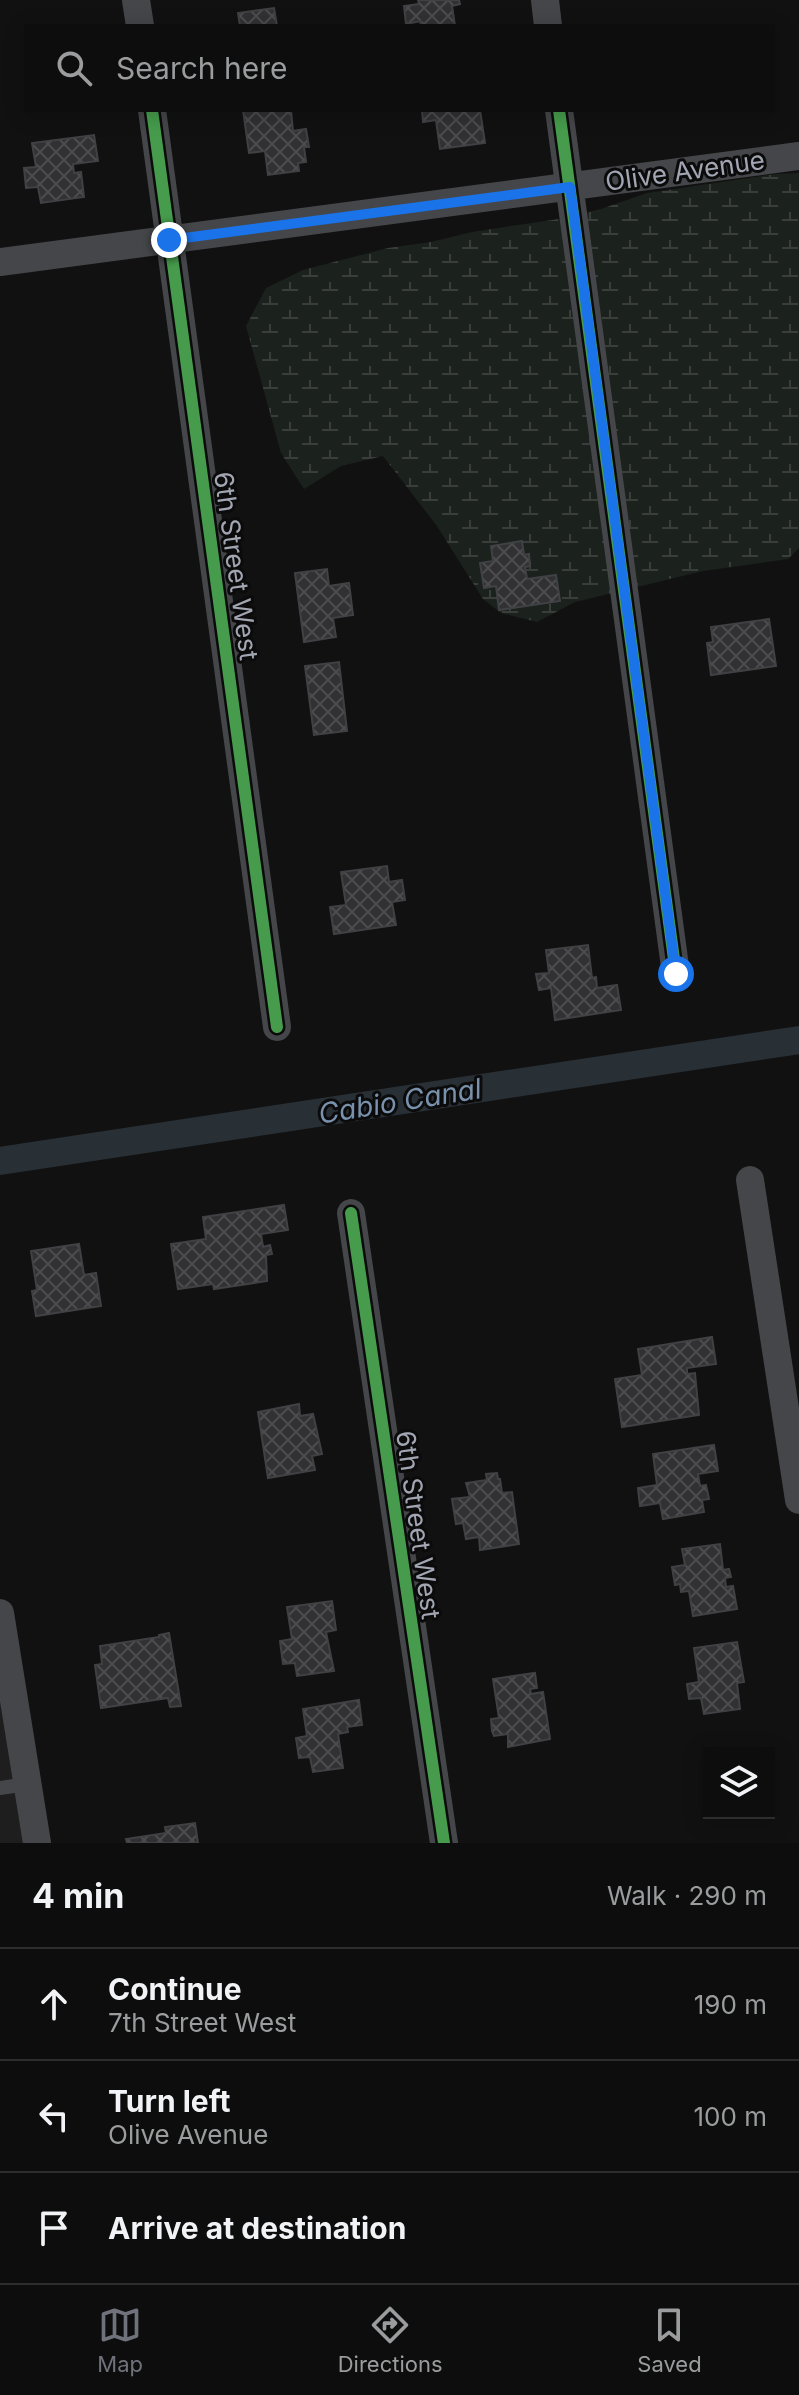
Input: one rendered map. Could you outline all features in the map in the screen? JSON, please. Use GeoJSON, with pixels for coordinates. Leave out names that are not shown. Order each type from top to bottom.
{"type":"FeatureCollection","features":[{"type":"Feature","properties":{"kind":"street"},"geometry":{"type":"LineString","coordinates":[[136,0],[140,24]]}},
{"type":"Feature","properties":{"kind":"street"},"geometry":{"type":"LineString","coordinates":[[545,0],[548,24]]}},
{"type":"Feature","properties":{"kind":"street","name":"6th Street West"},"geometry":{"type":"LineString","coordinates":[[152,112],[277,1027]]}},
{"type":"Feature","properties":{"kind":"street"},"geometry":{"type":"LineString","coordinates":[[559,112],[676,974]]}},
{"type":"Feature","properties":{"kind":"street","name":"Olive Avenue"},"geometry":{"type":"LineString","coordinates":[[0,262],[799,156]]}},
{"type":"Feature","properties":{"kind":"street"},"geometry":{"type":"LineString","coordinates":[[750,1180],[799,1500]]}},
{"type":"Feature","properties":{"kind":"street","name":"6th Street West"},"geometry":{"type":"LineString","coordinates":[[351,1213],[444,1843]]}},
{"type":"Feature","properties":{"kind":"street"},"geometry":{"type":"LineString","coordinates":[[0,1613],[13,1786],[37,1843]]}},
{"type":"Feature","properties":{"kind":"shaded area"},"geometry":{"type":"Polygon","coordinates":[[[0,1649],[32,1843],[0,1843],[0,1649]]]}},
{"type":"Feature","properties":{"kind":"green space"},"geometry":{"type":"Polygon","coordinates":[[[799,173],[799,548],[788,559],[703,571],[575,602],[537,622],[501,613],[483,599],[437,526],[383,456],[341,466],[304,489],[281,453],[246,326],[266,288],[303,270],[388,248],[559,219],[647,193],[799,173]]]}},
{"type":"Feature","properties":{"kind":"building"},"geometry":{"type":"Polygon","coordinates":[[[418,0],[459,0],[460,4],[452,6],[455,24],[420,24],[421,21],[406,24],[404,6],[419,4],[418,0]]]}},
{"type":"Feature","properties":{"kind":"building"},"geometry":{"type":"Polygon","coordinates":[[[274,8],[277,24],[240,24],[238,13],[274,8]]]}},
{"type":"Feature","properties":{"kind":"building"},"geometry":{"type":"Polygon","coordinates":[[[243,112],[291,112],[293,131],[306,129],[309,147],[304,147],[306,162],[298,163],[299,171],[268,175],[265,151],[249,153],[243,112]]]}},
{"type":"Feature","properties":{"kind":"building"},"geometry":{"type":"Polygon","coordinates":[[[422,112],[480,112],[485,143],[440,149],[436,120],[423,122],[422,112]]]}},
{"type":"Feature","properties":{"kind":"building"},"geometry":{"type":"Polygon","coordinates":[[[94,135],[98,161],[73,164],[74,173],[81,172],[84,197],[41,203],[38,187],[26,188],[24,168],[36,167],[32,143],[94,135]]]}},
{"type":"Feature","properties":{"kind":"building"},"geometry":{"type":"Polygon","coordinates":[[[522,541],[524,555],[529,554],[530,566],[525,567],[527,579],[556,575],[560,601],[499,610],[496,586],[484,588],[480,563],[493,561],[491,546],[522,541]]]}},
{"type":"Feature","properties":{"kind":"building"},"geometry":{"type":"Polygon","coordinates":[[[327,569],[329,586],[349,583],[353,615],[333,618],[336,637],[304,642],[295,573],[327,569]]]}},
{"type":"Feature","properties":{"kind":"building"},"geometry":{"type":"Polygon","coordinates":[[[769,619],[776,666],[711,675],[707,643],[713,642],[711,627],[769,619]]]}},
{"type":"Feature","properties":{"kind":"building"},"geometry":{"type":"Polygon","coordinates":[[[339,662],[347,731],[314,735],[305,666],[339,662]]]}},
{"type":"Feature","properties":{"kind":"building"},"geometry":{"type":"Polygon","coordinates":[[[387,866],[389,882],[402,880],[405,900],[392,902],[396,925],[334,934],[330,907],[346,905],[341,872],[387,866]]]}},
{"type":"Feature","properties":{"kind":"building"},"geometry":{"type":"Polygon","coordinates":[[[588,945],[592,978],[596,977],[597,988],[617,985],[621,1010],[555,1020],[551,988],[539,990],[536,974],[549,973],[546,950],[588,945]]]}},
{"type":"Feature","properties":{"kind":"building"},"geometry":{"type":"Polygon","coordinates":[[[284,1205],[288,1230],[261,1234],[263,1247],[270,1245],[272,1254],[266,1255],[267,1281],[214,1289],[213,1284],[178,1289],[171,1244],[206,1239],[203,1217],[284,1205]]]}},
{"type":"Feature","properties":{"kind":"building"},"geometry":{"type":"Polygon","coordinates":[[[79,1244],[84,1275],[96,1273],[101,1306],[36,1316],[32,1291],[37,1290],[31,1251],[79,1244]]]}},
{"type":"Feature","properties":{"kind":"building"},"geometry":{"type":"Polygon","coordinates":[[[712,1337],[716,1364],[687,1368],[687,1374],[695,1373],[699,1415],[622,1427],[615,1379],[642,1375],[638,1349],[712,1337]]]}},
{"type":"Feature","properties":{"kind":"building"},"geometry":{"type":"Polygon","coordinates":[[[299,1404],[300,1416],[313,1414],[322,1454],[312,1456],[315,1470],[268,1478],[258,1412],[299,1404]]]}},
{"type":"Feature","properties":{"kind":"building"},"geometry":{"type":"Polygon","coordinates":[[[714,1445],[718,1471],[698,1474],[700,1486],[706,1485],[709,1499],[702,1500],[704,1512],[663,1519],[660,1503],[640,1506],[638,1488],[657,1485],[653,1454],[714,1445]]]}},
{"type":"Feature","properties":{"kind":"building"},"geometry":{"type":"Polygon","coordinates":[[[497,1473],[502,1493],[512,1492],[519,1544],[480,1550],[479,1537],[466,1539],[463,1523],[456,1524],[452,1499],[470,1497],[466,1483],[487,1480],[486,1474],[497,1473]]]}},
{"type":"Feature","properties":{"kind":"building"},"geometry":{"type":"Polygon","coordinates":[[[720,1544],[723,1570],[729,1569],[731,1577],[725,1578],[726,1587],[733,1586],[737,1609],[693,1616],[689,1591],[681,1592],[680,1584],[675,1585],[672,1567],[685,1565],[682,1549],[720,1544]]]}},
{"type":"Feature","properties":{"kind":"building"},"geometry":{"type":"Polygon","coordinates":[[[332,1601],[336,1630],[326,1632],[334,1671],[297,1676],[295,1663],[283,1664],[280,1641],[292,1639],[287,1607],[332,1601]]]}},
{"type":"Feature","properties":{"kind":"building"},"geometry":{"type":"Polygon","coordinates":[[[169,1633],[181,1706],[170,1707],[168,1698],[101,1708],[95,1665],[102,1664],[100,1646],[169,1633]]]}},
{"type":"Feature","properties":{"kind":"building"},"geometry":{"type":"Polygon","coordinates":[[[737,1642],[744,1682],[737,1683],[740,1709],[704,1714],[701,1698],[689,1699],[687,1684],[699,1682],[694,1648],[737,1642]]]}},
{"type":"Feature","properties":{"kind":"building"},"geometry":{"type":"Polygon","coordinates":[[[535,1673],[537,1688],[530,1689],[531,1694],[543,1692],[550,1739],[508,1747],[508,1734],[494,1736],[492,1731],[491,1719],[499,1718],[493,1679],[535,1673]]]}},
{"type":"Feature","properties":{"kind":"building"},"geometry":{"type":"Polygon","coordinates":[[[359,1700],[362,1725],[347,1727],[348,1732],[338,1734],[343,1768],[313,1772],[310,1757],[299,1758],[296,1738],[307,1736],[303,1709],[359,1700]]]}},
{"type":"Feature","properties":{"kind":"building"},"geometry":{"type":"Polygon","coordinates":[[[195,1823],[198,1843],[127,1843],[126,1839],[166,1833],[165,1827],[195,1823]]]}},
{"type":"Feature","properties":{"kind":"waterway","name":"Cabio Canal"},"geometry":{"type":"LineString","coordinates":[[0,1161],[799,1040]]}},
{"type":"Feature","properties":{"kind":"cycle path"},"geometry":{"type":"LineString","coordinates":[[152,112],[277,1027]]}},
{"type":"Feature","properties":{"kind":"cycle path"},"geometry":{"type":"LineString","coordinates":[[559,112],[676,974]]}},
{"type":"Feature","properties":{"kind":"cycle path"},"geometry":{"type":"LineString","coordinates":[[351,1213],[444,1843]]}},
{"type":"Feature","properties":{"kind":"route"},"geometry":{"type":"LineString","coordinates":[[169,240],[570,187],[676,974]]}}]}
